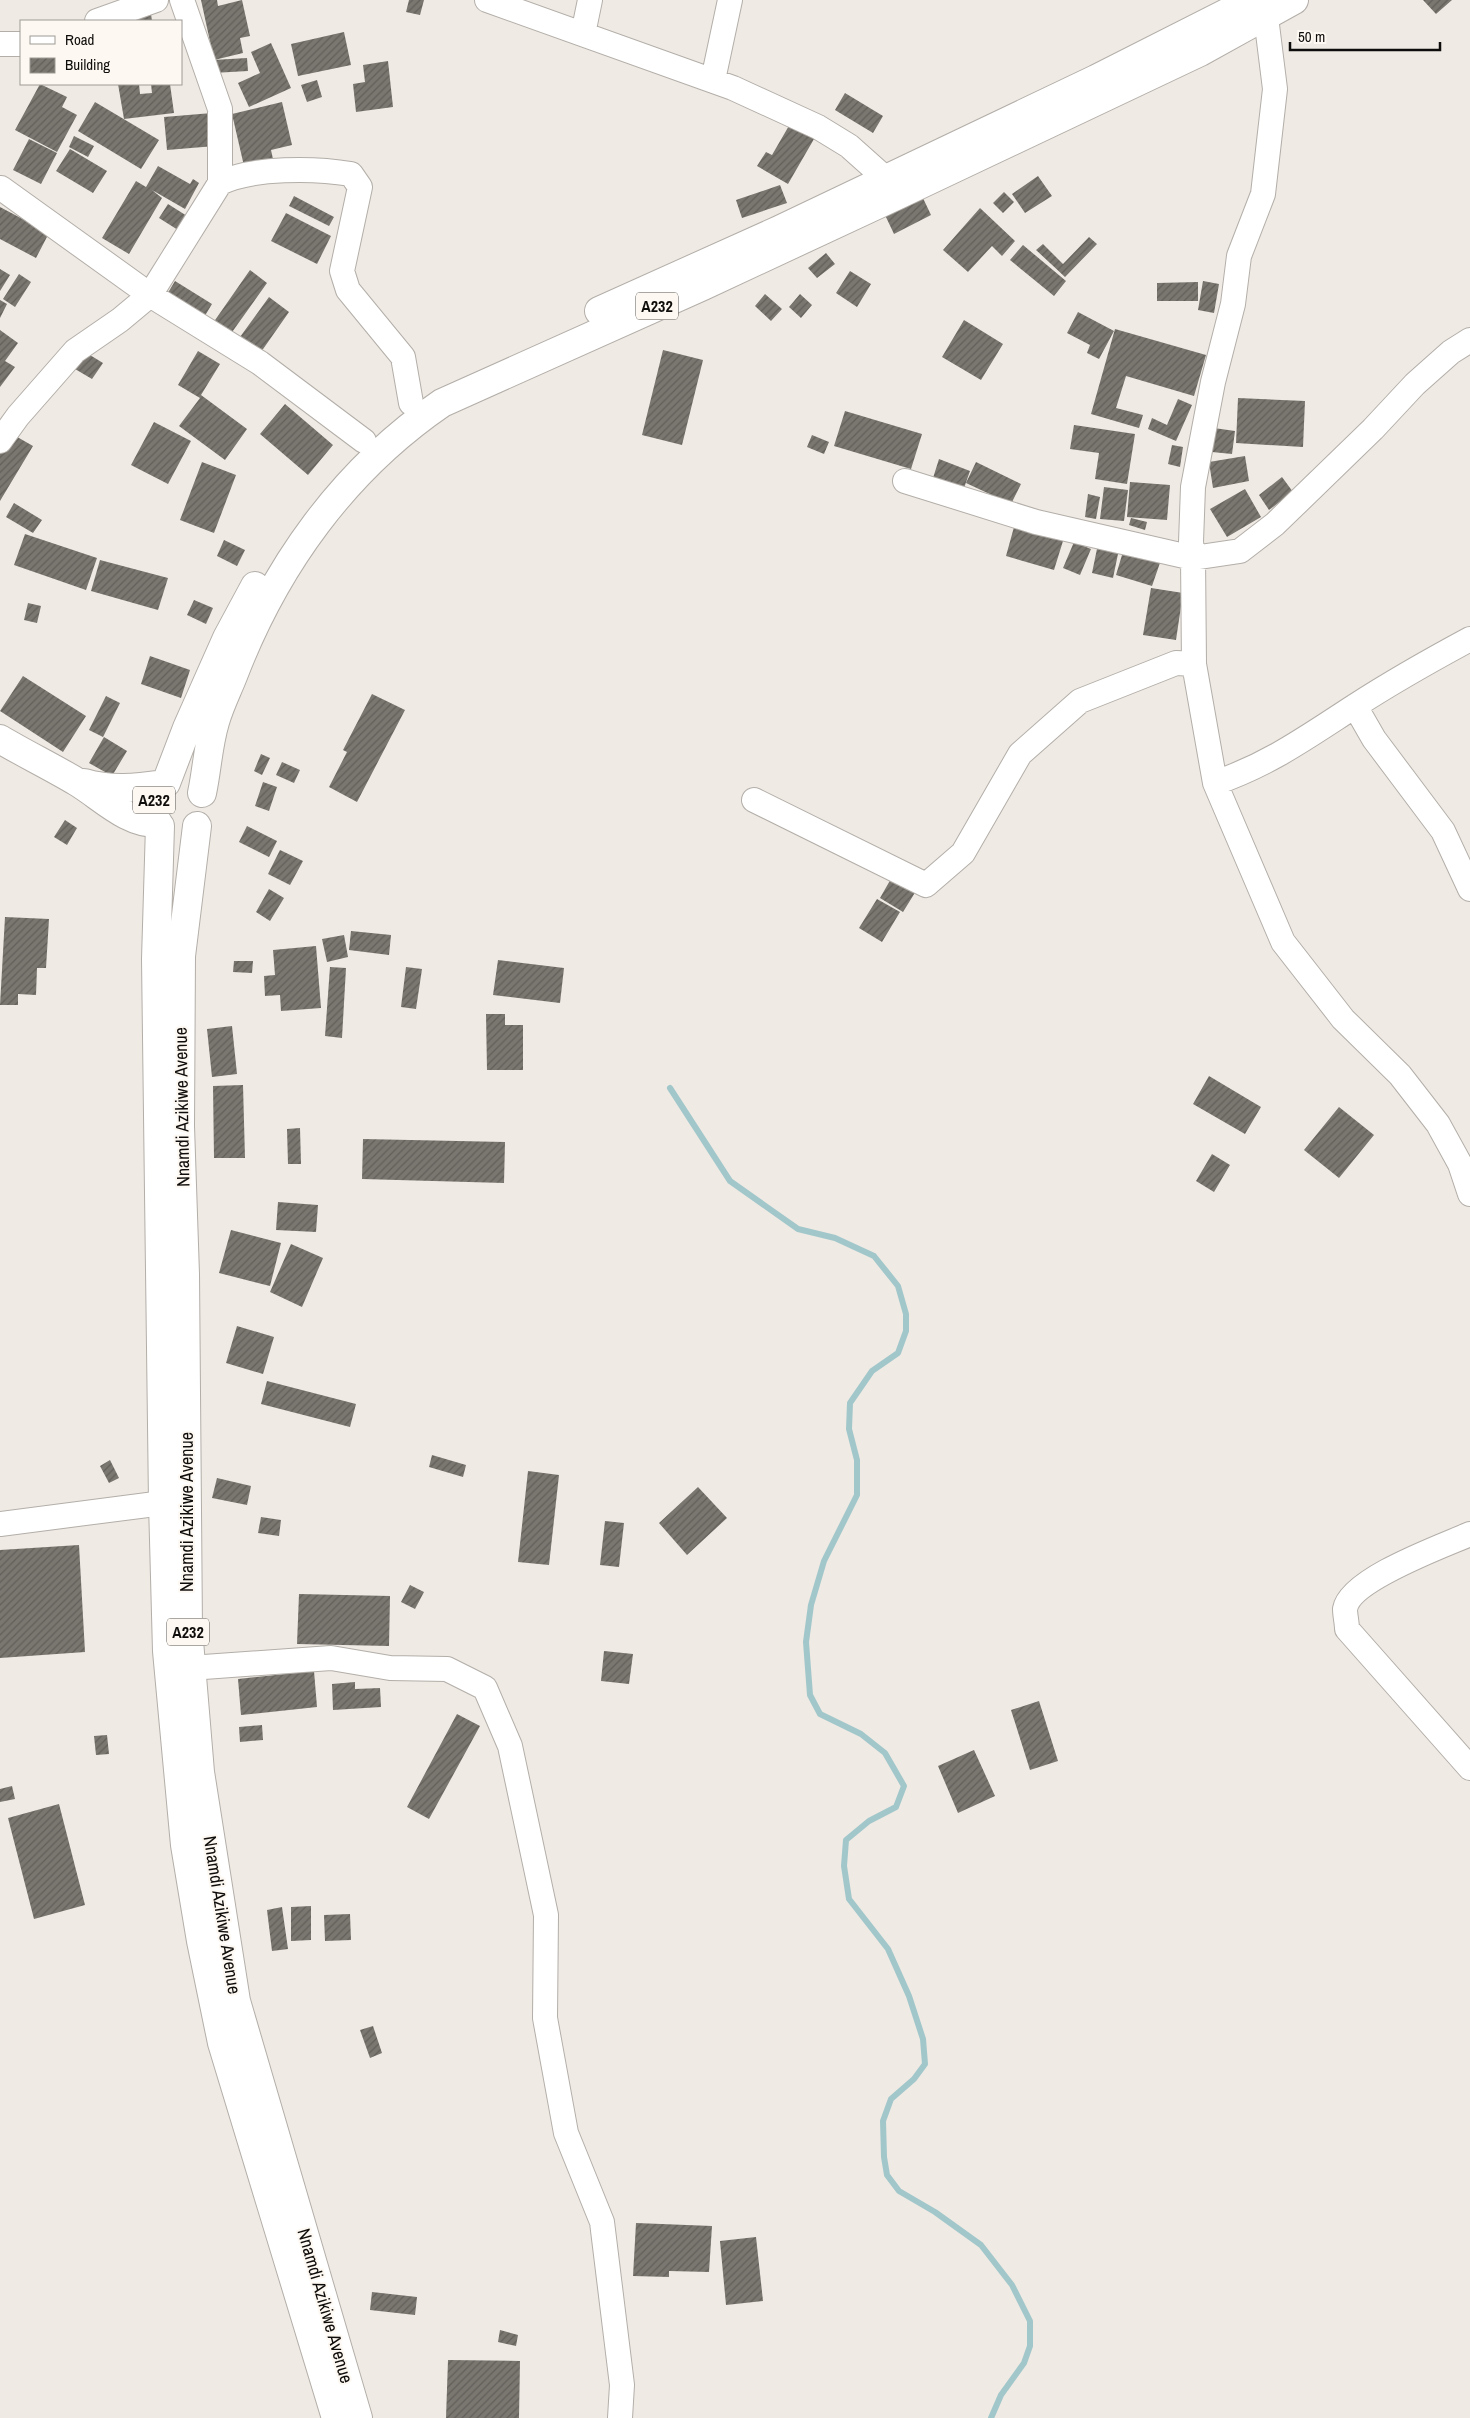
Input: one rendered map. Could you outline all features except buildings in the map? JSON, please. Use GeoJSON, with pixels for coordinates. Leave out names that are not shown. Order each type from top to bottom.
{"type":"FeatureCollection","features":[{"type":"Feature","properties":{"kind":"main road","name":"A232"},"geometry":{"type":"LineString","coordinates":[[202,793],[215,722],[240,657],[266,603],[293,556],[323,512],[368,462],[410,425],[442,403],[703,286],[1096,79],[1259,9],[1294,0]]}},
{"type":"Feature","properties":{"kind":"main road","name":"A232"},"geometry":{"type":"LineString","coordinates":[[165,784],[177,780],[187,781],[196,786],[202,793],[206,807],[198,826],[183,834],[174,833],[159,824],[153,811],[154,798],[165,784],[187,728],[227,638],[276,548],[337,468],[391,416],[434,388],[525,344],[779,230],[891,188]]}},
{"type":"Feature","properties":{"kind":"main road"},"geometry":{"type":"LineString","coordinates":[[0,739],[77,782],[132,817],[148,823],[159,824]]}},
{"type":"Feature","properties":{"kind":"main road"},"geometry":{"type":"LineString","coordinates":[[77,782],[102,788],[128,789],[165,784]]}},
{"type":"Feature","properties":{"kind":"main road","name":"Nnamdi Azikiwe Avenue"},"geometry":{"type":"LineString","coordinates":[[159,824],[156,958],[163,1503],[167,1651],[185,1845],[201,1941],[222,2043],[336,2418]]}},
{"type":"Feature","properties":{"kind":"main road","name":"Nnamdi Azikiwe Avenue"},"geometry":{"type":"LineString","coordinates":[[198,826],[181,966],[180,1126],[185,1274],[188,1629],[200,1772],[236,2000],[358,2418]]}},
{"type":"Feature","properties":{"kind":"street"},"geometry":{"type":"LineString","coordinates":[[101,20],[156,0]]}},
{"type":"Feature","properties":{"kind":"street"},"geometry":{"type":"LineString","coordinates":[[182,0],[220,109],[220,183]]}},
{"type":"Feature","properties":{"kind":"street"},"geometry":{"type":"LineString","coordinates":[[487,0],[713,80],[818,127],[849,146],[891,188]]}},
{"type":"Feature","properties":{"kind":"street"},"geometry":{"type":"LineString","coordinates":[[583,34],[590,0]]}},
{"type":"Feature","properties":{"kind":"street"},"geometry":{"type":"LineString","coordinates":[[713,80],[730,0]]}},
{"type":"Feature","properties":{"kind":"street"},"geometry":{"type":"LineString","coordinates":[[1259,9],[1275,89],[1263,194],[1240,256],[1233,304],[1211,391],[1193,487],[1191,542],[1194,558],[1194,664],[1215,783],[1283,942],[1343,1019],[1400,1075],[1438,1124],[1460,1164],[1470,1194]]}},
{"type":"Feature","properties":{"kind":"street"},"geometry":{"type":"LineString","coordinates":[[0,44],[20,44]]}},
{"type":"Feature","properties":{"kind":"street"},"geometry":{"type":"LineString","coordinates":[[0,441],[18,416],[75,352],[120,320],[150,295],[220,183],[234,176],[263,171],[335,171],[351,174],[360,188],[342,271],[348,290],[403,357],[411,403]]}},
{"type":"Feature","properties":{"kind":"street"},"geometry":{"type":"LineString","coordinates":[[0,181],[0,188],[150,295],[260,363],[364,441]]}},
{"type":"Feature","properties":{"kind":"street"},"geometry":{"type":"LineString","coordinates":[[905,481],[1036,522],[1194,558],[1240,551],[1275,524],[1373,429],[1415,384],[1451,352],[1470,340]]}},
{"type":"Feature","properties":{"kind":"street"},"geometry":{"type":"LineString","coordinates":[[1215,783],[1247,772],[1302,742],[1355,706],[1470,640]]}},
{"type":"Feature","properties":{"kind":"street"},"geometry":{"type":"LineString","coordinates":[[754,800],[926,885],[963,853],[1020,754],[1080,701],[1176,663],[1194,664]]}},
{"type":"Feature","properties":{"kind":"street"},"geometry":{"type":"LineString","coordinates":[[1355,706],[1374,739],[1443,831],[1470,888]]}},
{"type":"Feature","properties":{"kind":"street"},"geometry":{"type":"LineString","coordinates":[[0,1524],[163,1503]]}},
{"type":"Feature","properties":{"kind":"street"},"geometry":{"type":"LineString","coordinates":[[1470,1534],[1413,1558],[1378,1576],[1356,1590],[1345,1608],[1347,1628],[1470,1768]]}},
{"type":"Feature","properties":{"kind":"street"},"geometry":{"type":"LineString","coordinates":[[190,1668],[331,1658],[390,1668],[448,1669],[485,1688],[510,1746],[546,1915],[545,2018],[566,2133],[602,2222],[622,2385],[620,2418]]}},
{"type":"Feature","properties":{"kind":"waterway"},"geometry":{"type":"LineString","coordinates":[[670,1088],[730,1181],[798,1229],[835,1238],[874,1256],[898,1286],[906,1314],[906,1331],[898,1353],[872,1371],[850,1403],[849,1429],[857,1460],[857,1495],[824,1561],[811,1605],[806,1642],[810,1695],[820,1714],[861,1734],[885,1753],[904,1786],[896,1807],[869,1821],[846,1840],[844,1866],[849,1899],[888,1949],[909,1996],[923,2039],[925,2064],[914,2079],[891,2099],[883,2121],[884,2157],[887,2175],[899,2191],[935,2212],[981,2245],[1012,2285],[1030,2321],[1030,2346],[1024,2363],[1001,2395],[991,2418]]}}]}
